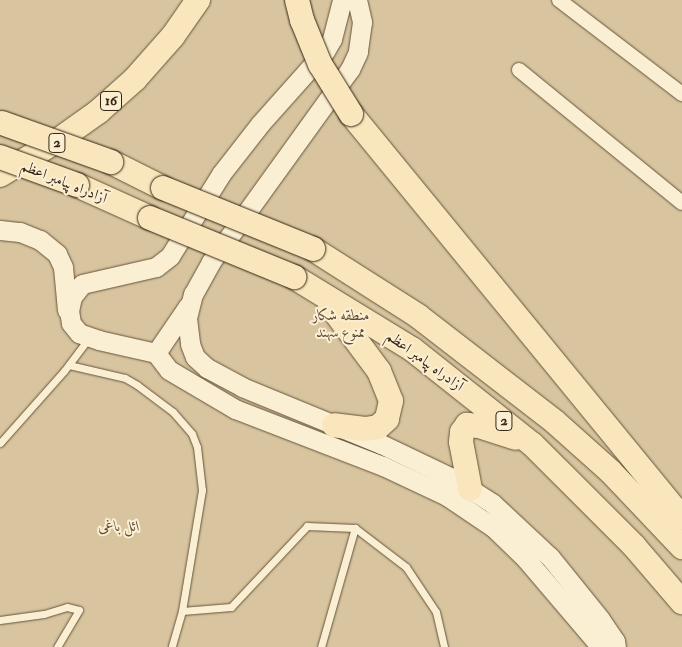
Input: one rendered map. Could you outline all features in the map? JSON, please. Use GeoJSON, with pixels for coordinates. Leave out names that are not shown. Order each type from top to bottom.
{"type":"FeatureCollection","features":[{"type":"Feature","properties":{"kind":"highway","name":"16"},"geometry":{"type":"LineString","coordinates":[[0,175],[60,140],[98,112],[128,86],[173,36],[198,0]]}},
{"type":"Feature","properties":{"kind":"highway"},"geometry":{"type":"LineString","coordinates":[[297,0],[302,20],[320,64],[351,114],[682,518]]}},
{"type":"Feature","properties":{"kind":"highway","name":"آزادراه پیامبر اعظم"},"geometry":{"type":"LineString","coordinates":[[1,123],[111,162],[163,188],[313,249],[418,316],[555,422],[610,471],[682,547]]}},
{"type":"Feature","properties":{"kind":"highway","name":"آزادراه پیامبر اعظم"},"geometry":{"type":"LineString","coordinates":[[0,157],[77,185],[150,218],[294,277],[412,349],[532,444],[634,546],[682,602]]}},
{"type":"Feature","properties":{"kind":"highway"},"geometry":{"type":"LineString","coordinates":[[320,292],[379,371],[391,401],[387,419],[378,427],[364,429],[334,425]]}},
{"type":"Feature","properties":{"kind":"highway"},"geometry":{"type":"LineString","coordinates":[[470,489],[461,442],[462,432],[467,425],[479,426],[532,444]]}},
{"type":"Feature","properties":{"kind":"main road"},"geometry":{"type":"LineString","coordinates":[[71,322],[69,311],[72,297],[82,284],[156,268],[170,256],[221,174],[260,124],[325,50],[332,39],[342,0]]}},
{"type":"Feature","properties":{"kind":"main road"},"geometry":{"type":"LineString","coordinates":[[156,353],[190,304],[211,262],[350,69],[358,52],[362,22],[357,0]]}},
{"type":"Feature","properties":{"kind":"main road"},"geometry":{"type":"LineString","coordinates":[[0,230],[20,232],[40,240],[57,254],[63,267],[64,292],[71,322],[79,332],[156,353],[169,370],[235,409],[383,466],[447,496],[493,527],[526,559],[601,647]]}},
{"type":"Feature","properties":{"kind":"main road"},"geometry":{"type":"LineString","coordinates":[[190,304],[187,318],[190,344],[195,357],[207,368],[242,387],[380,444],[470,489],[492,503],[550,557],[600,619],[615,641],[616,647]]}},
{"type":"Feature","properties":{"kind":"street"},"geometry":{"type":"LineString","coordinates":[[559,0],[682,94]]}},
{"type":"Feature","properties":{"kind":"street"},"geometry":{"type":"LineString","coordinates":[[519,70],[682,203]]}},
{"type":"Feature","properties":{"kind":"lane"},"geometry":{"type":"LineString","coordinates":[[0,443],[69,365],[89,336]]}},
{"type":"Feature","properties":{"kind":"lane"},"geometry":{"type":"LineString","coordinates":[[69,365],[109,374],[137,385],[173,412],[192,434],[197,447],[202,490],[182,611],[172,647]]}},
{"type":"Feature","properties":{"kind":"lane"},"geometry":{"type":"LineString","coordinates":[[182,611],[231,607],[307,526],[355,528],[406,567],[436,612],[444,647]]}},
{"type":"Feature","properties":{"kind":"lane"},"geometry":{"type":"LineString","coordinates":[[321,647],[355,528]]}},
{"type":"Feature","properties":{"kind":"lane"},"geometry":{"type":"LineString","coordinates":[[0,620],[44,614],[67,607],[79,610],[57,647]]}},
{"type":"Feature","properties":{"kind":"green space","name":"منطقه شکار ممنوع سهند"},"geometry":{"type":"Polygon","coordinates":[[[0,0],[682,0],[682,647],[0,647],[0,0]]]}},
{"type":"Feature","properties":{"kind":"park label","name":"ائل باغی"},"geometry":{"type":"Point","coordinates":[119,527]}}]}
